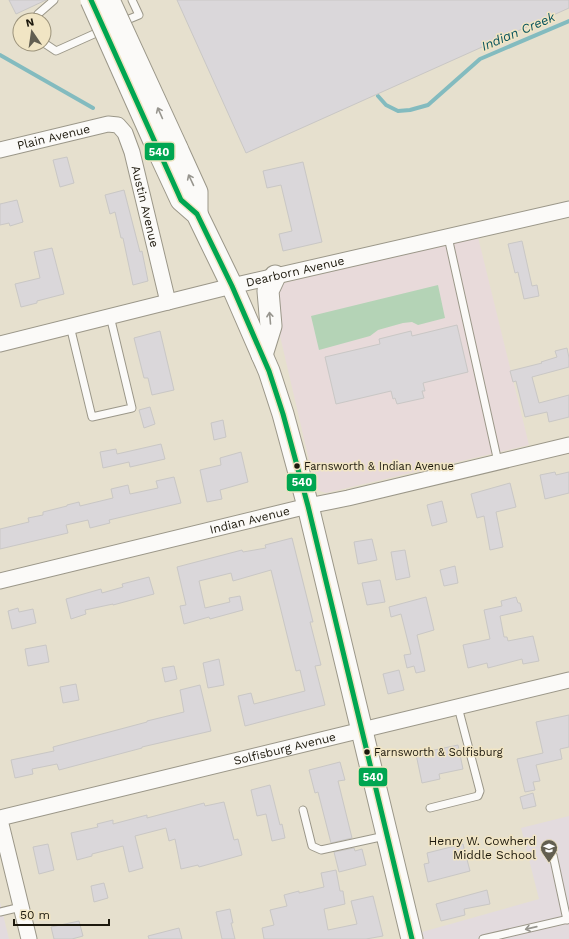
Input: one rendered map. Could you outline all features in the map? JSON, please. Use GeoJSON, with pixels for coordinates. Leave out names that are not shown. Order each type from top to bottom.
{"type":"FeatureCollection","features":[{"type":"Feature","properties":{"kind":"main road"},"geometry":{"type":"LineString","coordinates":[[91,0],[169,152]]}},
{"type":"Feature","properties":{"kind":"main road"},"geometry":{"type":"LineString","coordinates":[[109,0],[169,152],[181,200],[197,214],[232,286],[269,371],[283,414],[308,506],[412,939]]}},
{"type":"Feature","properties":{"kind":"main road"},"geometry":{"type":"LineString","coordinates":[[262,355],[271,326],[268,291],[275,276]]}},
{"type":"Feature","properties":{"kind":"street","name":"Plain Avenue"},"geometry":{"type":"LineString","coordinates":[[0,150],[108,124]]}},
{"type":"Feature","properties":{"kind":"street","name":"Austin Avenue"},"geometry":{"type":"LineString","coordinates":[[108,124],[118,125],[125,133],[132,152],[168,302]]}},
{"type":"Feature","properties":{"kind":"street","name":"Dearborn Avenue"},"geometry":{"type":"LineString","coordinates":[[0,344],[232,286],[569,209]]}},
{"type":"Feature","properties":{"kind":"street","name":"Indian Avenue"},"geometry":{"type":"LineString","coordinates":[[0,581],[308,506],[348,498],[569,445]]}},
{"type":"Feature","properties":{"kind":"street","name":"Solfisburg Avenue"},"geometry":{"type":"LineString","coordinates":[[0,819],[569,680]]}},
{"type":"Feature","properties":{"kind":"street"},"geometry":{"type":"LineString","coordinates":[[0,819],[29,939]]}},
{"type":"Feature","properties":{"kind":"lane"},"geometry":{"type":"LineString","coordinates":[[40,12],[54,0]]}},
{"type":"Feature","properties":{"kind":"lane"},"geometry":{"type":"LineString","coordinates":[[52,48],[56,51],[139,15],[132,0]]}},
{"type":"Feature","properties":{"kind":"lane"},"geometry":{"type":"LineString","coordinates":[[448,237],[498,462]]}},
{"type":"Feature","properties":{"kind":"lane"},"geometry":{"type":"LineString","coordinates":[[70,326],[92,417],[132,408],[110,316]]}},
{"type":"Feature","properties":{"kind":"lane"},"geometry":{"type":"LineString","coordinates":[[430,808],[478,796],[480,794],[458,707]]}},
{"type":"Feature","properties":{"kind":"lane"},"geometry":{"type":"LineString","coordinates":[[303,810],[312,846],[321,850],[387,836]]}},
{"type":"Feature","properties":{"kind":"lane"},"geometry":{"type":"LineString","coordinates":[[483,939],[568,920],[553,855]]}},
{"type":"Feature","properties":{"kind":"lane"},"geometry":{"type":"LineString","coordinates":[[0,912],[21,907]]}},
{"type":"Feature","properties":{"kind":"shaded area"},"geometry":{"type":"Polygon","coordinates":[[[478,237],[529,445],[326,493],[320,491],[315,486],[273,306],[276,290],[284,283],[478,237]]]}},
{"type":"Feature","properties":{"kind":"shaded area","name":"Henry W. Cowherd Middle School"},"geometry":{"type":"Polygon","coordinates":[[[569,816],[569,939],[424,939],[422,932],[539,899],[521,828],[569,816]]]}},
{"type":"Feature","properties":{"kind":"shaded area"},"geometry":{"type":"Polygon","coordinates":[[[0,902],[9,939],[0,939],[0,902]]]}},
{"type":"Feature","properties":{"kind":"green space"},"geometry":{"type":"Polygon","coordinates":[[[438,285],[445,318],[418,325],[412,322],[403,323],[378,330],[370,336],[319,350],[311,316],[438,285]]]}},
{"type":"Feature","properties":{"kind":"building"},"geometry":{"type":"Polygon","coordinates":[[[9,0],[46,0],[20,12],[15,12],[9,0]]]}},
{"type":"Feature","properties":{"kind":"building"},"geometry":{"type":"Polygon","coordinates":[[[177,0],[569,0],[569,8],[246,153],[177,0]]]}},
{"type":"Feature","properties":{"kind":"building"},"geometry":{"type":"Polygon","coordinates":[[[67,157],[74,183],[60,187],[53,160],[67,157]]]}},
{"type":"Feature","properties":{"kind":"building"},"geometry":{"type":"Polygon","coordinates":[[[303,162],[322,242],[283,251],[279,234],[292,231],[281,185],[267,188],[263,171],[303,162]]]}},
{"type":"Feature","properties":{"kind":"building"},"geometry":{"type":"Polygon","coordinates":[[[124,190],[140,252],[142,251],[148,281],[133,285],[123,238],[121,238],[115,212],[110,214],[105,195],[124,190]]]}},
{"type":"Feature","properties":{"kind":"building"},"geometry":{"type":"Polygon","coordinates":[[[17,200],[23,222],[10,226],[9,223],[0,225],[0,204],[17,200]]]}},
{"type":"Feature","properties":{"kind":"building"},"geometry":{"type":"Polygon","coordinates":[[[522,241],[532,286],[537,285],[539,296],[524,299],[518,272],[515,273],[508,244],[522,241]]]}},
{"type":"Feature","properties":{"kind":"building"},"geometry":{"type":"Polygon","coordinates":[[[52,248],[64,294],[21,307],[15,284],[40,278],[34,252],[52,248]]]}},
{"type":"Feature","properties":{"kind":"building"},"geometry":{"type":"Polygon","coordinates":[[[457,325],[468,372],[423,383],[425,391],[422,391],[424,398],[397,404],[395,398],[393,399],[391,391],[336,404],[325,357],[380,344],[379,339],[411,331],[412,336],[457,325]]]}},
{"type":"Feature","properties":{"kind":"building"},"geometry":{"type":"Polygon","coordinates":[[[160,331],[174,390],[152,395],[148,378],[144,378],[134,338],[160,331]]]}},
{"type":"Feature","properties":{"kind":"building"},"geometry":{"type":"Polygon","coordinates":[[[567,348],[569,367],[532,377],[539,403],[569,395],[569,417],[549,422],[547,412],[525,417],[516,381],[513,382],[510,371],[542,363],[541,362],[557,357],[555,351],[567,348]]]}},
{"type":"Feature","properties":{"kind":"building"},"geometry":{"type":"Polygon","coordinates":[[[150,407],[155,424],[144,428],[139,410],[150,407]]]}},
{"type":"Feature","properties":{"kind":"building"},"geometry":{"type":"Polygon","coordinates":[[[223,420],[226,437],[214,440],[211,423],[223,420]]]}},
{"type":"Feature","properties":{"kind":"building"},"geometry":{"type":"Polygon","coordinates":[[[161,444],[165,459],[130,467],[129,462],[103,468],[100,452],[116,449],[117,454],[161,444]]]}},
{"type":"Feature","properties":{"kind":"building"},"geometry":{"type":"Polygon","coordinates":[[[241,452],[248,482],[220,490],[222,499],[207,502],[200,470],[221,465],[220,458],[241,452]]]}},
{"type":"Feature","properties":{"kind":"building"},"geometry":{"type":"Polygon","coordinates":[[[555,472],[556,475],[569,472],[569,493],[545,499],[540,475],[555,472]]]}},
{"type":"Feature","properties":{"kind":"building"},"geometry":{"type":"Polygon","coordinates":[[[174,477],[181,503],[109,520],[110,523],[90,528],[88,520],[66,525],[68,533],[0,549],[0,529],[29,522],[28,518],[43,515],[43,512],[67,505],[79,502],[80,506],[113,498],[111,489],[128,485],[130,494],[158,488],[156,481],[174,477]]]}},
{"type":"Feature","properties":{"kind":"building"},"geometry":{"type":"Polygon","coordinates":[[[510,483],[516,507],[496,512],[503,547],[490,550],[484,516],[477,518],[471,494],[510,483]]]}},
{"type":"Feature","properties":{"kind":"building"},"geometry":{"type":"Polygon","coordinates":[[[442,501],[447,522],[432,526],[427,505],[442,501]]]}},
{"type":"Feature","properties":{"kind":"building"},"geometry":{"type":"Polygon","coordinates":[[[292,538],[313,622],[310,622],[321,665],[315,666],[325,705],[245,726],[238,696],[251,693],[254,704],[305,691],[300,670],[296,671],[271,570],[233,581],[231,573],[199,581],[205,608],[230,602],[229,598],[240,596],[243,610],[184,624],[180,606],[186,605],[177,567],[242,550],[243,552],[266,548],[265,545],[292,538]]]}},
{"type":"Feature","properties":{"kind":"building"},"geometry":{"type":"Polygon","coordinates":[[[372,539],[377,560],[358,564],[354,542],[372,539]]]}},
{"type":"Feature","properties":{"kind":"building"},"geometry":{"type":"Polygon","coordinates":[[[405,550],[410,577],[396,580],[391,552],[405,550]]]}},
{"type":"Feature","properties":{"kind":"building"},"geometry":{"type":"Polygon","coordinates":[[[455,566],[458,583],[444,586],[440,570],[455,566]]]}},
{"type":"Feature","properties":{"kind":"building"},"geometry":{"type":"Polygon","coordinates":[[[149,577],[154,594],[113,605],[85,610],[86,614],[71,619],[66,599],[101,589],[102,593],[123,587],[122,584],[149,577]]]}},
{"type":"Feature","properties":{"kind":"building"},"geometry":{"type":"Polygon","coordinates":[[[380,580],[385,602],[367,605],[362,583],[380,580]]]}},
{"type":"Feature","properties":{"kind":"building"},"geometry":{"type":"Polygon","coordinates":[[[426,597],[434,630],[417,635],[425,671],[416,673],[414,666],[407,668],[404,655],[411,654],[401,614],[391,617],[389,607],[426,597]]]}},
{"type":"Feature","properties":{"kind":"building"},"geometry":{"type":"Polygon","coordinates":[[[516,597],[518,603],[520,603],[522,611],[500,616],[504,637],[507,637],[508,641],[533,636],[539,661],[523,664],[522,659],[488,668],[487,663],[468,668],[463,645],[490,639],[484,610],[502,606],[501,601],[516,597]]]}},
{"type":"Feature","properties":{"kind":"building"},"geometry":{"type":"Polygon","coordinates":[[[18,608],[19,612],[33,609],[36,623],[12,629],[8,611],[18,608]]]}},
{"type":"Feature","properties":{"kind":"building"},"geometry":{"type":"Polygon","coordinates":[[[46,645],[49,662],[28,666],[25,649],[46,645]]]}},
{"type":"Feature","properties":{"kind":"building"},"geometry":{"type":"Polygon","coordinates":[[[219,659],[224,685],[208,688],[203,663],[219,659]]]}},
{"type":"Feature","properties":{"kind":"building"},"geometry":{"type":"Polygon","coordinates":[[[174,666],[177,679],[165,682],[162,668],[174,666]]]}},
{"type":"Feature","properties":{"kind":"building"},"geometry":{"type":"Polygon","coordinates":[[[399,670],[404,690],[388,694],[383,674],[399,670]]]}},
{"type":"Feature","properties":{"kind":"building"},"geometry":{"type":"Polygon","coordinates":[[[76,684],[79,700],[63,703],[60,687],[76,684]]]}},
{"type":"Feature","properties":{"kind":"building"},"geometry":{"type":"Polygon","coordinates":[[[200,685],[211,731],[142,747],[59,770],[57,764],[32,769],[33,774],[15,778],[11,760],[54,751],[53,747],[184,712],[180,690],[200,685]]]}},
{"type":"Feature","properties":{"kind":"building"},"geometry":{"type":"Polygon","coordinates":[[[569,715],[569,747],[560,749],[562,759],[536,765],[540,781],[533,782],[535,790],[525,792],[517,759],[543,753],[536,722],[569,715]]]}},
{"type":"Feature","properties":{"kind":"building"},"geometry":{"type":"Polygon","coordinates":[[[458,745],[463,769],[439,774],[440,779],[422,783],[416,754],[458,745]]]}},
{"type":"Feature","properties":{"kind":"building"},"geometry":{"type":"Polygon","coordinates":[[[340,762],[345,780],[338,781],[352,838],[331,843],[318,792],[315,793],[309,770],[340,762]]]}},
{"type":"Feature","properties":{"kind":"building"},"geometry":{"type":"Polygon","coordinates":[[[270,785],[280,825],[282,824],[285,838],[272,841],[266,814],[257,816],[251,790],[270,785]]]}},
{"type":"Feature","properties":{"kind":"building"},"geometry":{"type":"Polygon","coordinates":[[[533,793],[536,806],[523,809],[520,797],[533,793]]]}},
{"type":"Feature","properties":{"kind":"building"},"geometry":{"type":"Polygon","coordinates":[[[224,802],[234,840],[238,839],[242,855],[199,867],[198,865],[181,869],[175,839],[169,841],[166,828],[135,836],[143,868],[129,872],[123,846],[92,854],[92,856],[77,860],[71,833],[98,827],[97,824],[113,820],[113,824],[147,815],[147,818],[204,803],[205,806],[224,802]]]}},
{"type":"Feature","properties":{"kind":"building"},"geometry":{"type":"Polygon","coordinates":[[[48,844],[54,870],[39,874],[33,847],[48,844]]]}},
{"type":"Feature","properties":{"kind":"building"},"geometry":{"type":"Polygon","coordinates":[[[463,844],[470,871],[428,882],[424,864],[429,863],[427,853],[463,844]]]}},
{"type":"Feature","properties":{"kind":"building"},"geometry":{"type":"Polygon","coordinates":[[[354,848],[355,851],[362,849],[366,865],[339,872],[334,852],[354,848]]]}},
{"type":"Feature","properties":{"kind":"building"},"geometry":{"type":"Polygon","coordinates":[[[336,870],[340,891],[343,891],[345,904],[324,909],[328,930],[357,924],[351,901],[373,896],[383,936],[366,939],[264,939],[262,928],[274,925],[270,910],[287,906],[284,895],[324,887],[321,873],[336,870]]]}},
{"type":"Feature","properties":{"kind":"building"},"geometry":{"type":"Polygon","coordinates":[[[104,883],[108,898],[94,902],[91,886],[104,883]]]}},
{"type":"Feature","properties":{"kind":"building"},"geometry":{"type":"Polygon","coordinates":[[[487,890],[490,904],[464,909],[465,915],[441,921],[436,904],[487,890]]]}},
{"type":"Feature","properties":{"kind":"building"},"geometry":{"type":"Polygon","coordinates":[[[230,909],[233,923],[231,923],[235,939],[222,939],[216,912],[230,909]]]}},
{"type":"Feature","properties":{"kind":"building"},"geometry":{"type":"Polygon","coordinates":[[[79,921],[83,936],[72,939],[54,939],[51,927],[79,921]]]}},
{"type":"Feature","properties":{"kind":"building"},"geometry":{"type":"Polygon","coordinates":[[[179,928],[182,939],[149,939],[148,936],[179,928]]]}},
{"type":"Feature","properties":{"kind":"waterway","name":"Indian Creek"},"geometry":{"type":"LineString","coordinates":[[378,96],[386,105],[398,111],[410,110],[428,105],[480,59],[569,21]]}},
{"type":"Feature","properties":{"kind":"waterway"},"geometry":{"type":"LineString","coordinates":[[0,55],[93,108]]}},
{"type":"Feature","properties":{"kind":"transit line","name":"540"},"geometry":{"type":"LineString","coordinates":[[91,0],[181,200],[197,214],[232,286],[269,371],[283,414],[308,506],[412,939]]}},
{"type":"Feature","properties":{"kind":"place","name":"Farnsworth & Indian Avenue"},"geometry":{"type":"Point","coordinates":[297,466]}},
{"type":"Feature","properties":{"kind":"place","name":"Farnsworth & Solfisburg"},"geometry":{"type":"Point","coordinates":[367,752]}},
{"type":"Feature","properties":{"kind":"place","name":"Henry W. Cowherd Middle School"},"geometry":{"type":"Point","coordinates":[549,863]}}]}
